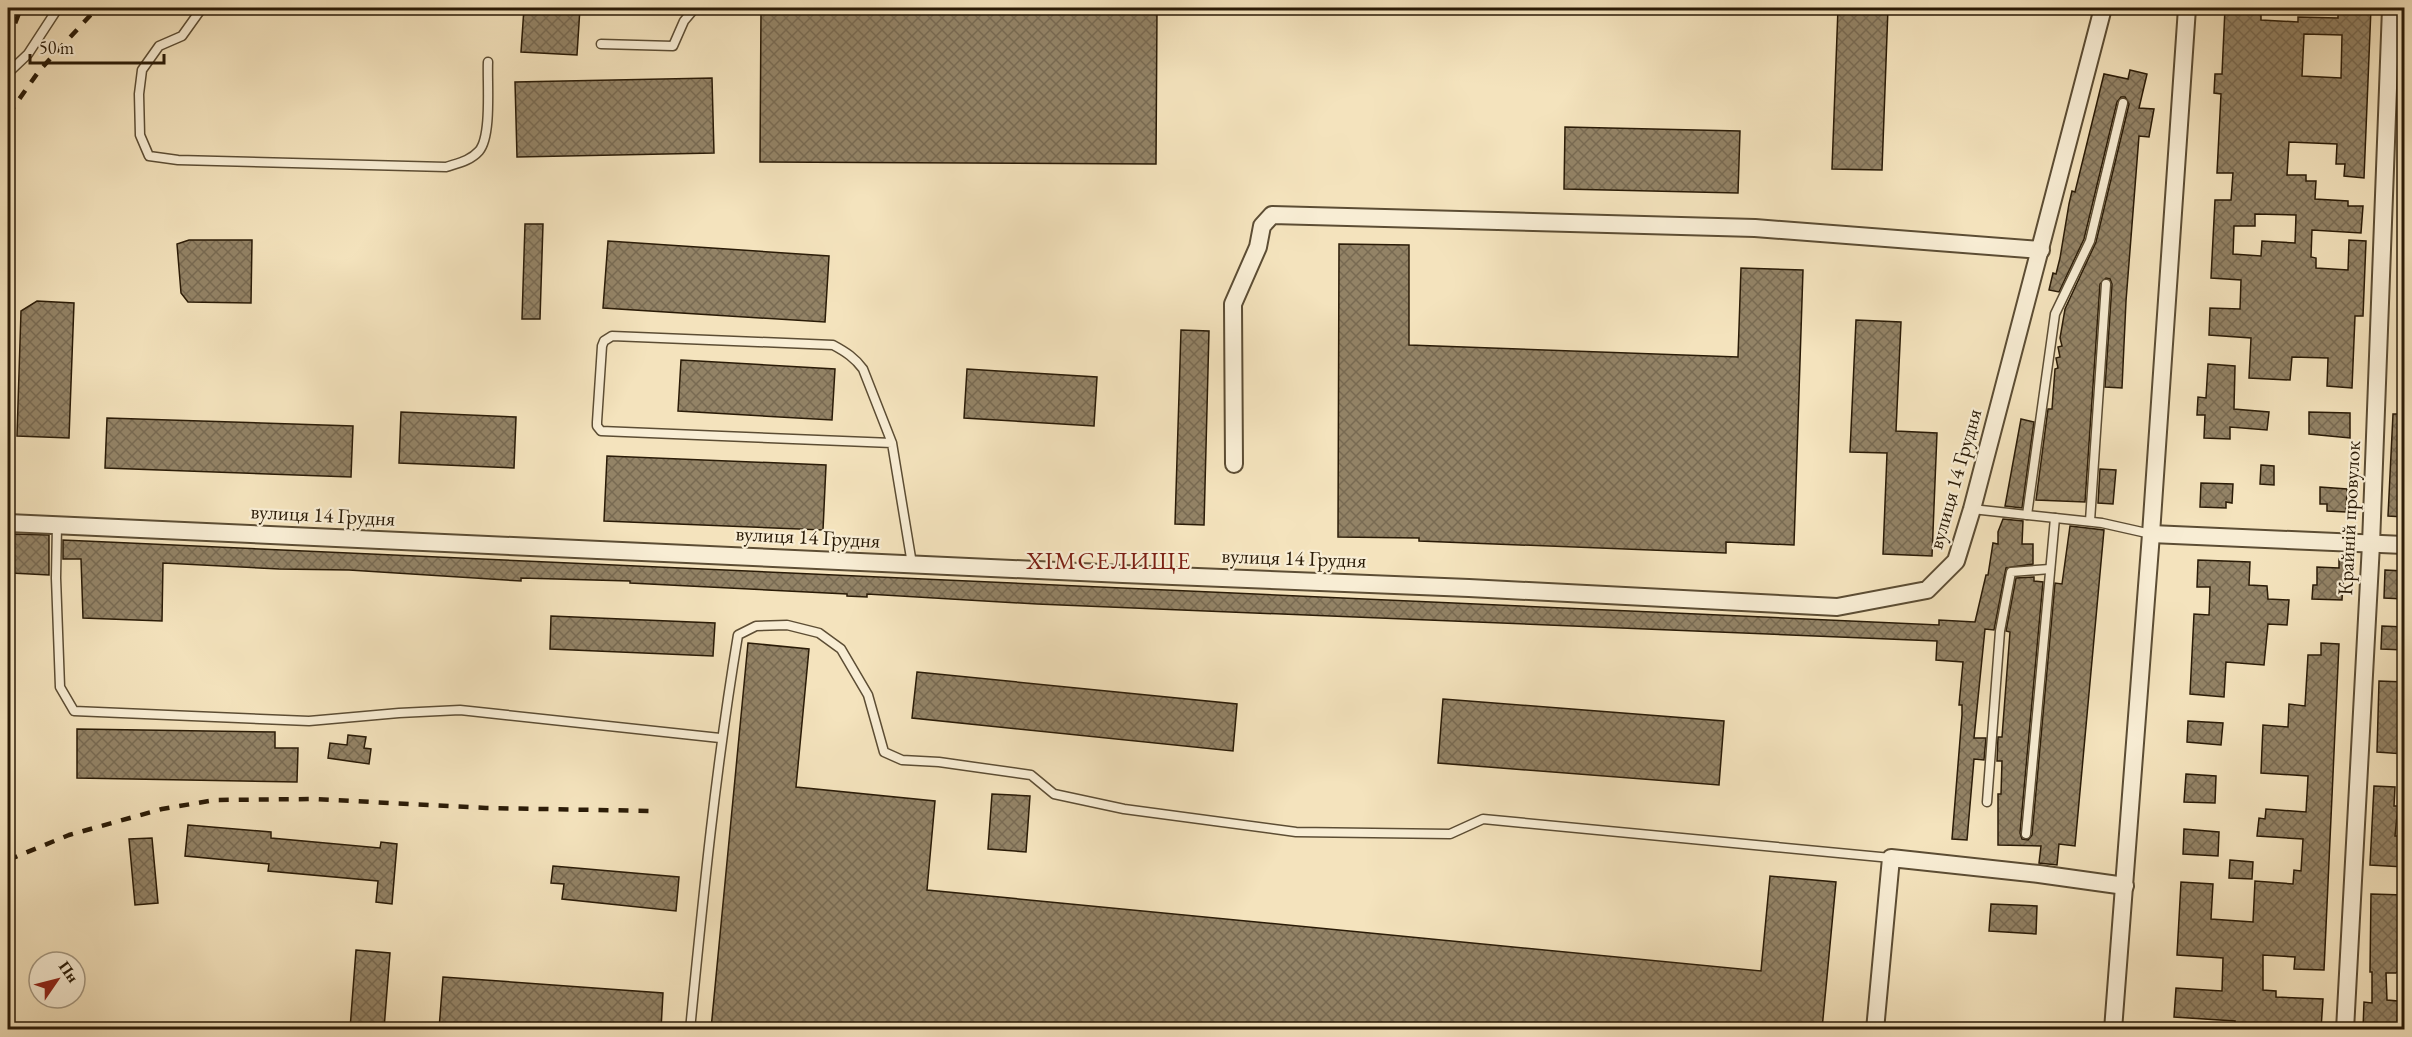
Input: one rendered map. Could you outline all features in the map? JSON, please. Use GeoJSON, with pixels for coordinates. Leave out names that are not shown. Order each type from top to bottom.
{"type":"FeatureCollection","features":[{"type":"Feature","properties":{"kind":"street","name":"вулиця 14 Грудня"},"geometry":{"type":"LineString","coordinates":[[8,523],[1469,588],[1838,607],[1927,590],[1956,561],[1972,509],[2103,8]]}},
{"type":"Feature","properties":{"kind":"street"},"geometry":{"type":"LineString","coordinates":[[2113,1029],[2151,534],[2187,8]]}},
{"type":"Feature","properties":{"kind":"street","name":"Крайній провулок"},"geometry":{"type":"LineString","coordinates":[[2345,1029],[2371,544],[2391,8]]}},
{"type":"Feature","properties":{"kind":"street"},"geometry":{"type":"LineString","coordinates":[[1234,464],[1233,304],[1258,248],[1262,226],[1272,215],[1755,228],[2041,250]]}},
{"type":"Feature","properties":{"kind":"street"},"geometry":{"type":"LineString","coordinates":[[2151,534],[2404,546]]}},
{"type":"Feature","properties":{"kind":"street"},"geometry":{"type":"LineString","coordinates":[[1875,1029],[1892,858],[2125,886]]}},
{"type":"Feature","properties":{"kind":"lane"},"geometry":{"type":"LineString","coordinates":[[8,72],[28,54],[58,8]]}},
{"type":"Feature","properties":{"kind":"lane"},"geometry":{"type":"LineString","coordinates":[[202,8],[182,36],[159,46],[142,70],[139,94],[140,135],[149,156],[178,160],[446,167],[466,160],[481,150],[487,129],[488,62]]}},
{"type":"Feature","properties":{"kind":"lane"},"geometry":{"type":"LineString","coordinates":[[602,44],[673,46],[684,21],[695,8]]}},
{"type":"Feature","properties":{"kind":"lane"},"geometry":{"type":"LineString","coordinates":[[2027,515],[2055,314],[2090,242],[2123,103]]}},
{"type":"Feature","properties":{"kind":"lane"},"geometry":{"type":"LineString","coordinates":[[2090,521],[2106,284]]}},
{"type":"Feature","properties":{"kind":"lane"},"geometry":{"type":"LineString","coordinates":[[892,442],[601,430],[597,422],[602,346],[604,341],[612,336],[833,345],[857,360],[863,369],[892,442],[912,564]]}},
{"type":"Feature","properties":{"kind":"lane"},"geometry":{"type":"LineString","coordinates":[[1972,509],[2090,521],[2151,534]]}},
{"type":"Feature","properties":{"kind":"lane"},"geometry":{"type":"LineString","coordinates":[[2026,834],[2055,518]]}},
{"type":"Feature","properties":{"kind":"lane"},"geometry":{"type":"LineString","coordinates":[[57,525],[56,578],[60,687],[74,711],[309,721],[460,710],[720,738]]}},
{"type":"Feature","properties":{"kind":"lane"},"geometry":{"type":"LineString","coordinates":[[1987,802],[1999,642],[2011,572],[2050,569]]}},
{"type":"Feature","properties":{"kind":"lane"},"geometry":{"type":"LineString","coordinates":[[690,1029],[720,738],[738,635],[756,626],[787,625],[819,633],[841,649],[868,695],[884,752],[902,760],[939,762],[1031,775],[1054,794],[1113,807],[1296,832],[1450,834],[1483,819],[1892,858]]}},
{"type":"Feature","properties":{"kind":"building"},"geometry":{"type":"Polygon","coordinates":[[[524,8],[580,8],[577,55],[521,52],[524,8]]]}},
{"type":"Feature","properties":{"kind":"building"},"geometry":{"type":"Polygon","coordinates":[[[761,8],[1157,8],[1156,164],[760,162],[761,8]]]}},
{"type":"Feature","properties":{"kind":"building"},"geometry":{"type":"Polygon","coordinates":[[[1838,8],[1888,8],[1882,170],[1832,169],[1838,8]]]}},
{"type":"Feature","properties":{"kind":"building"},"geometry":{"type":"Polygon","coordinates":[[[2225,8],[2261,8],[2261,20],[2298,22],[2298,17],[2338,18],[2338,8],[2371,8],[2364,178],[2344,176],[2345,164],[2336,164],[2337,144],[2289,142],[2287,175],[2306,175],[2306,181],[2316,181],[2315,199],[2348,201],[2348,206],[2363,206],[2361,233],[2312,230],[2311,257],[2316,258],[2316,268],[2348,270],[2349,240],[2366,241],[2363,316],[2355,316],[2352,388],[2327,386],[2328,358],[2292,357],[2290,380],[2249,378],[2251,338],[2209,335],[2210,308],[2240,309],[2241,280],[2211,278],[2215,200],[2231,200],[2233,173],[2217,173],[2221,94],[2214,93],[2215,74],[2222,74],[2225,8]],[[2304,34],[2302,76],[2341,78],[2342,35],[2304,34]],[[2255,214],[2255,226],[2234,226],[2233,254],[2261,256],[2262,241],[2295,243],[2296,215],[2255,214]]]}},
{"type":"Feature","properties":{"kind":"building"},"geometry":{"type":"Polygon","coordinates":[[[2130,70],[2147,74],[2139,108],[2154,109],[2149,137],[2139,136],[2126,301],[2122,388],[2105,387],[2112,284],[2110,279],[2106,278],[2100,284],[2085,502],[2036,500],[2048,409],[2052,409],[2055,369],[2058,368],[2056,358],[2060,357],[2058,347],[2062,346],[2060,338],[2065,309],[2096,242],[2129,104],[2125,97],[2121,97],[2117,102],[2084,239],[2059,292],[2049,290],[2053,273],[2056,274],[2072,191],[2075,192],[2104,74],[2128,79],[2130,70]]]}},
{"type":"Feature","properties":{"kind":"building"},"geometry":{"type":"Polygon","coordinates":[[[712,78],[714,153],[517,157],[515,82],[712,78]]]}},
{"type":"Feature","properties":{"kind":"building"},"geometry":{"type":"Polygon","coordinates":[[[1565,127],[1740,131],[1738,193],[1564,189],[1565,127]]]}},
{"type":"Feature","properties":{"kind":"building"},"geometry":{"type":"Polygon","coordinates":[[[525,224],[543,224],[540,319],[522,319],[525,224]]]}},
{"type":"Feature","properties":{"kind":"building"},"geometry":{"type":"Polygon","coordinates":[[[189,240],[252,240],[251,303],[188,302],[181,293],[177,244],[189,240]]]}},
{"type":"Feature","properties":{"kind":"building"},"geometry":{"type":"Polygon","coordinates":[[[608,241],[829,256],[825,322],[603,308],[608,241]]]}},
{"type":"Feature","properties":{"kind":"building"},"geometry":{"type":"Polygon","coordinates":[[[1339,244],[1409,245],[1409,345],[1738,357],[1741,268],[1803,270],[1794,545],[1726,542],[1726,553],[1419,541],[1419,538],[1338,537],[1339,244]]]}},
{"type":"Feature","properties":{"kind":"building"},"geometry":{"type":"Polygon","coordinates":[[[37,301],[74,303],[69,438],[17,436],[21,311],[37,301]]]}},
{"type":"Feature","properties":{"kind":"building"},"geometry":{"type":"Polygon","coordinates":[[[1856,320],[1901,322],[1896,431],[1937,433],[1932,556],[1883,554],[1887,453],[1850,452],[1856,320]]]}},
{"type":"Feature","properties":{"kind":"building"},"geometry":{"type":"Polygon","coordinates":[[[1181,330],[1209,331],[1204,525],[1175,524],[1181,330]]]}},
{"type":"Feature","properties":{"kind":"building"},"geometry":{"type":"Polygon","coordinates":[[[681,360],[835,369],[832,420],[678,411],[681,360]]]}},
{"type":"Feature","properties":{"kind":"building"},"geometry":{"type":"Polygon","coordinates":[[[2208,364],[2235,366],[2234,409],[2269,412],[2267,430],[2230,427],[2230,439],[2204,438],[2205,415],[2197,415],[2198,397],[2206,398],[2208,364]]]}},
{"type":"Feature","properties":{"kind":"building"},"geometry":{"type":"Polygon","coordinates":[[[967,369],[1097,377],[1094,426],[964,418],[967,369]]]}},
{"type":"Feature","properties":{"kind":"building"},"geometry":{"type":"Polygon","coordinates":[[[401,412],[516,417],[514,468],[399,463],[401,412]]]}},
{"type":"Feature","properties":{"kind":"building"},"geometry":{"type":"Polygon","coordinates":[[[2309,412],[2350,413],[2350,438],[2309,434],[2309,412]]]}},
{"type":"Feature","properties":{"kind":"building"},"geometry":{"type":"Polygon","coordinates":[[[2393,414],[2404,414],[2404,517],[2388,516],[2393,414]]]}},
{"type":"Feature","properties":{"kind":"building"},"geometry":{"type":"Polygon","coordinates":[[[107,418],[353,426],[351,477],[105,468],[107,418]]]}},
{"type":"Feature","properties":{"kind":"building"},"geometry":{"type":"Polygon","coordinates":[[[2021,419],[2034,422],[2022,508],[2005,506],[2021,419]]]}},
{"type":"Feature","properties":{"kind":"building"},"geometry":{"type":"Polygon","coordinates":[[[607,456],[826,465],[823,530],[604,521],[607,456]]]}},
{"type":"Feature","properties":{"kind":"building"},"geometry":{"type":"Polygon","coordinates":[[[2261,465],[2274,466],[2274,485],[2260,484],[2261,465]]]}},
{"type":"Feature","properties":{"kind":"building"},"geometry":{"type":"Polygon","coordinates":[[[2100,469],[2116,470],[2113,504],[2098,503],[2100,469]]]}},
{"type":"Feature","properties":{"kind":"building"},"geometry":{"type":"Polygon","coordinates":[[[2201,483],[2233,484],[2232,503],[2226,502],[2226,508],[2200,507],[2201,483]]]}},
{"type":"Feature","properties":{"kind":"building"},"geometry":{"type":"Polygon","coordinates":[[[2320,487],[2347,489],[2346,512],[2327,511],[2327,504],[2320,504],[2320,487]]]}},
{"type":"Feature","properties":{"kind":"building"},"geometry":{"type":"Polygon","coordinates":[[[2003,519],[2023,521],[2022,544],[2033,544],[2033,564],[2006,568],[1994,630],[1985,629],[1974,738],[1986,738],[1984,760],[1974,759],[1967,840],[1952,839],[1962,715],[1962,705],[1959,705],[1963,662],[1936,660],[1937,641],[1037,604],[867,594],[867,597],[847,596],[847,594],[630,583],[630,581],[521,578],[521,581],[349,570],[163,563],[162,621],[83,618],[81,559],[63,559],[63,540],[1939,625],[1939,620],[1975,622],[1986,575],[1988,575],[1993,543],[1998,544],[1998,532],[2003,519]]]}},
{"type":"Feature","properties":{"kind":"building"},"geometry":{"type":"Polygon","coordinates":[[[2070,526],[2104,530],[2075,846],[2059,844],[2057,865],[2039,863],[2041,846],[1998,845],[1998,794],[2001,794],[2002,761],[1997,761],[1998,737],[2002,737],[2010,632],[2006,631],[2016,578],[2034,577],[2034,581],[2043,582],[2020,833],[2022,839],[2028,840],[2032,835],[2055,583],[2062,584],[2070,526]]]}},
{"type":"Feature","properties":{"kind":"building"},"geometry":{"type":"Polygon","coordinates":[[[13,534],[49,535],[49,575],[11,573],[13,534]]]}},
{"type":"Feature","properties":{"kind":"building"},"geometry":{"type":"Polygon","coordinates":[[[2339,559],[2354,560],[2353,581],[2343,581],[2342,600],[2312,599],[2313,585],[2317,585],[2317,567],[2339,568],[2339,559]]]}},
{"type":"Feature","properties":{"kind":"building"},"geometry":{"type":"Polygon","coordinates":[[[2198,560],[2250,562],[2249,585],[2267,586],[2268,599],[2289,600],[2287,625],[2268,624],[2264,665],[2226,662],[2224,697],[2190,694],[2194,614],[2209,615],[2210,587],[2197,587],[2198,560]]]}},
{"type":"Feature","properties":{"kind":"building"},"geometry":{"type":"Polygon","coordinates":[[[2385,570],[2404,571],[2404,599],[2384,598],[2385,570]]]}},
{"type":"Feature","properties":{"kind":"building"},"geometry":{"type":"Polygon","coordinates":[[[551,616],[715,623],[713,656],[550,649],[551,616]]]}},
{"type":"Feature","properties":{"kind":"building"},"geometry":{"type":"Polygon","coordinates":[[[2382,626],[2404,627],[2404,650],[2381,649],[2382,626]]]}},
{"type":"Feature","properties":{"kind":"building"},"geometry":{"type":"Polygon","coordinates":[[[748,643],[809,649],[796,787],[935,801],[927,890],[1761,971],[1770,876],[1836,882],[1822,1029],[711,1029],[748,643]]]}},
{"type":"Feature","properties":{"kind":"building"},"geometry":{"type":"Polygon","coordinates":[[[2321,643],[2339,644],[2324,970],[2294,969],[2295,957],[2263,955],[2263,990],[2276,991],[2276,997],[2323,999],[2321,1029],[2269,1027],[2269,1029],[2235,1029],[2235,1021],[2174,1017],[2176,988],[2222,991],[2223,958],[2177,955],[2181,882],[2213,884],[2211,919],[2253,922],[2255,881],[2293,884],[2294,870],[2301,871],[2303,839],[2257,836],[2259,818],[2265,819],[2266,809],[2306,812],[2308,776],[2261,773],[2263,725],[2288,727],[2289,704],[2305,706],[2308,655],[2321,655],[2321,643]]]}},
{"type":"Feature","properties":{"kind":"building"},"geometry":{"type":"Polygon","coordinates":[[[917,672],[1237,704],[1233,751],[912,718],[917,672]]]}},
{"type":"Feature","properties":{"kind":"building"},"geometry":{"type":"Polygon","coordinates":[[[2379,681],[2404,682],[2404,754],[2377,752],[2379,681]]]}},
{"type":"Feature","properties":{"kind":"building"},"geometry":{"type":"Polygon","coordinates":[[[1443,699],[1724,721],[1719,785],[1438,763],[1443,699]]]}},
{"type":"Feature","properties":{"kind":"building"},"geometry":{"type":"Polygon","coordinates":[[[2188,721],[2223,723],[2221,745],[2187,742],[2188,721]]]}},
{"type":"Feature","properties":{"kind":"building"},"geometry":{"type":"Polygon","coordinates":[[[77,729],[275,732],[275,748],[298,748],[297,782],[77,778],[77,729]]]}},
{"type":"Feature","properties":{"kind":"building"},"geometry":{"type":"Polygon","coordinates":[[[348,735],[366,737],[364,748],[371,749],[369,764],[328,758],[330,743],[347,745],[348,735]]]}},
{"type":"Feature","properties":{"kind":"building"},"geometry":{"type":"Polygon","coordinates":[[[2186,774],[2216,776],[2215,803],[2184,802],[2186,774]]]}},
{"type":"Feature","properties":{"kind":"building"},"geometry":{"type":"Polygon","coordinates":[[[2374,786],[2395,787],[2394,806],[2398,806],[2395,836],[2404,836],[2404,867],[2370,865],[2374,786]]]}},
{"type":"Feature","properties":{"kind":"building"},"geometry":{"type":"Polygon","coordinates":[[[992,794],[1030,796],[1026,852],[988,849],[992,794]]]}},
{"type":"Feature","properties":{"kind":"building"},"geometry":{"type":"Polygon","coordinates":[[[188,825],[271,832],[271,838],[380,848],[381,842],[397,844],[392,904],[376,902],[378,881],[268,871],[269,864],[185,856],[188,825]]]}},
{"type":"Feature","properties":{"kind":"building"},"geometry":{"type":"Polygon","coordinates":[[[2184,829],[2219,832],[2218,856],[2183,854],[2184,829]]]}},
{"type":"Feature","properties":{"kind":"building"},"geometry":{"type":"Polygon","coordinates":[[[152,838],[158,903],[135,905],[129,839],[152,838]]]}},
{"type":"Feature","properties":{"kind":"building"},"geometry":{"type":"Polygon","coordinates":[[[2230,860],[2253,862],[2252,879],[2229,878],[2230,860]]]}},
{"type":"Feature","properties":{"kind":"building"},"geometry":{"type":"Polygon","coordinates":[[[553,866],[679,877],[676,911],[562,899],[564,884],[551,883],[553,866]]]}},
{"type":"Feature","properties":{"kind":"building"},"geometry":{"type":"Polygon","coordinates":[[[2371,894],[2404,895],[2404,969],[2396,973],[2386,973],[2387,1000],[2398,1001],[2397,1029],[2363,1029],[2364,1002],[2372,1003],[2371,894]]]}},
{"type":"Feature","properties":{"kind":"building"},"geometry":{"type":"Polygon","coordinates":[[[1991,904],[2037,906],[2036,934],[1989,931],[1991,904]]]}},
{"type":"Feature","properties":{"kind":"building"},"geometry":{"type":"Polygon","coordinates":[[[356,950],[390,953],[384,1029],[350,1029],[356,950]]]}},
{"type":"Feature","properties":{"kind":"building"},"geometry":{"type":"Polygon","coordinates":[[[443,977],[663,993],[661,1029],[439,1029],[443,977]]]}},
{"type":"Feature","properties":{"kind":"railway"},"geometry":{"type":"LineString","coordinates":[[8,42],[21,8]]}},
{"type":"Feature","properties":{"kind":"railway"},"geometry":{"type":"LineString","coordinates":[[8,115],[39,71],[97,8]]}},
{"type":"Feature","properties":{"kind":"railway"},"geometry":{"type":"LineString","coordinates":[[8,860],[69,835],[162,809],[215,800],[314,799],[486,808],[654,811]]}},
{"type":"Feature","properties":{"kind":"district","name":"ХІМСЕЛИЩЕ"},"geometry":{"type":"Point","coordinates":[1109,561]}}]}
